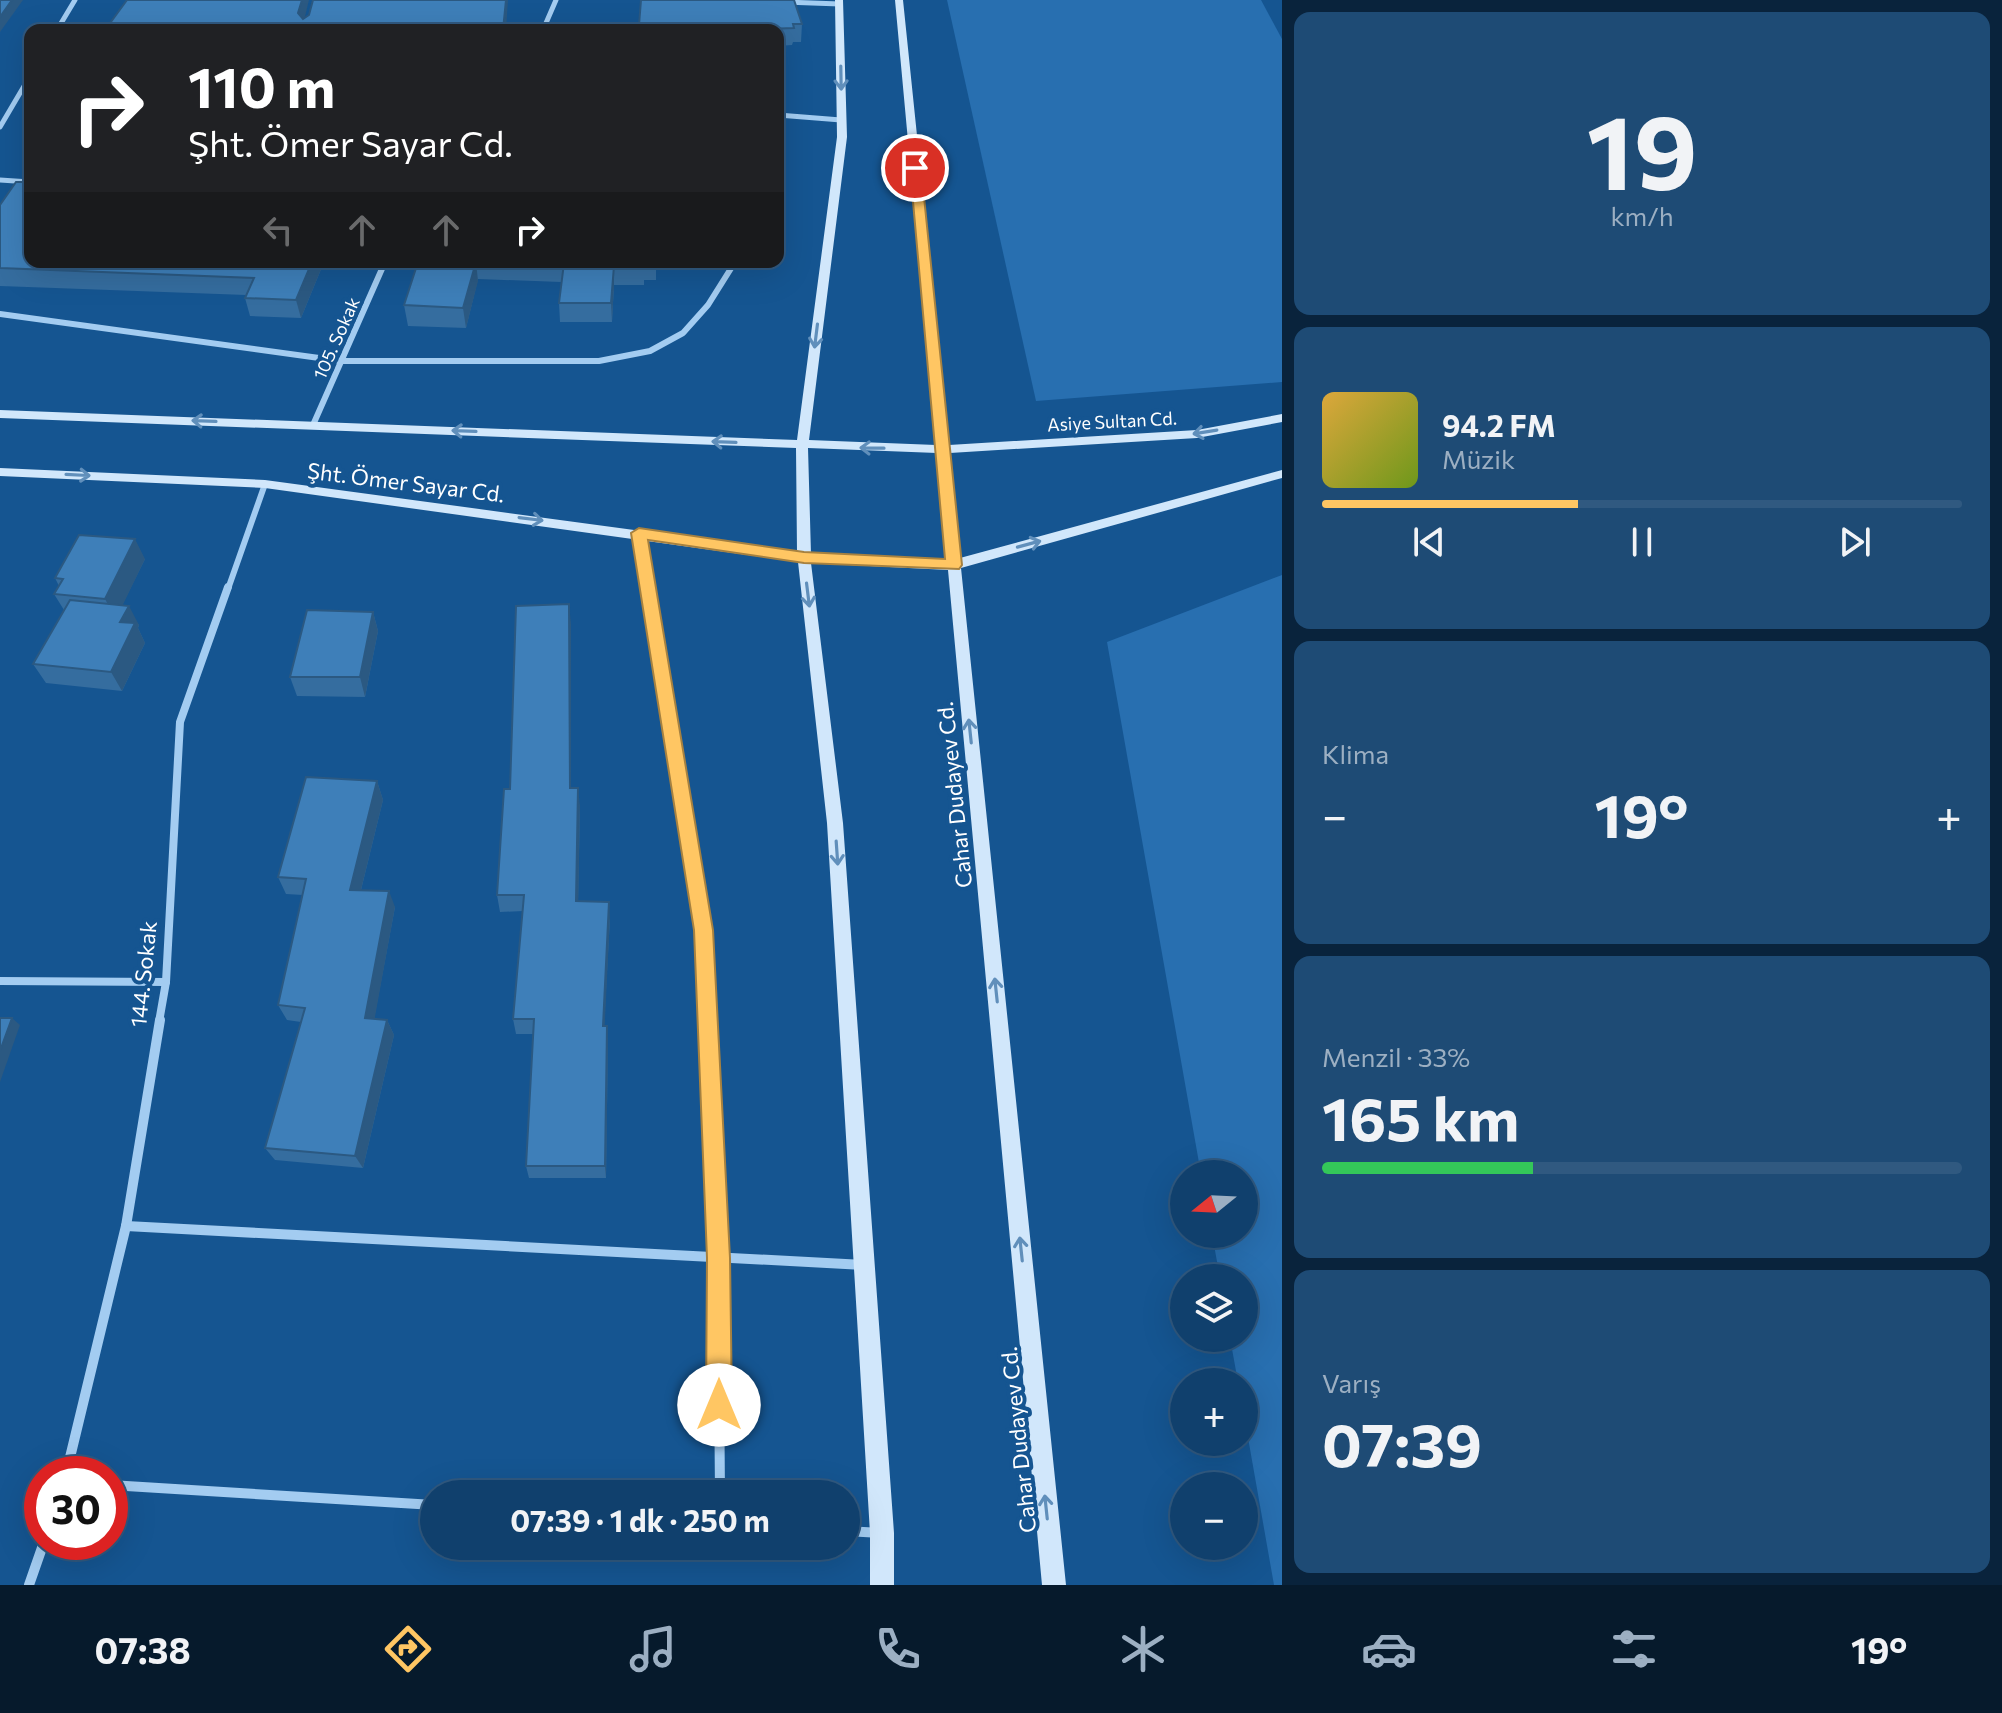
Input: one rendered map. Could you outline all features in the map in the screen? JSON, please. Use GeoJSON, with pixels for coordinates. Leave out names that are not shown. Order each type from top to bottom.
{"type":"FeatureCollection","features":[{"type":"Feature","properties":{"kind":"main road","name":"Cahar Dudayev Cd."},"geometry":{"type":"LineString","coordinates":[[899,0],[1054,1585]]}},
{"type":"Feature","properties":{"kind":"main road"},"geometry":{"type":"LineString","coordinates":[[840,2],[842,137],[802,446],[804,558],[835,823],[882,1533],[882,1585]]}},
{"type":"Feature","properties":{"kind":"main road","name":"Şht. Ömer Sayar Cd."},"geometry":{"type":"LineString","coordinates":[[0,414],[802,446]]}},
{"type":"Feature","properties":{"kind":"main road","name":"Asiye Sultan Cd."},"geometry":{"type":"LineString","coordinates":[[802,446],[943,449],[1197,434],[1282,418]]}},
{"type":"Feature","properties":{"kind":"main road","name":"Şht. Ömer Sayar Cd."},"geometry":{"type":"LineString","coordinates":[[0,472],[265,484],[804,558],[954,565]]}},
{"type":"Feature","properties":{"kind":"main road"},"geometry":{"type":"LineString","coordinates":[[954,565],[1282,474]]}},
{"type":"Feature","properties":{"kind":"street"},"geometry":{"type":"LineString","coordinates":[[61,24],[75,0]]}},
{"type":"Feature","properties":{"kind":"street"},"geometry":{"type":"LineString","coordinates":[[546,24],[556,0]]}},
{"type":"Feature","properties":{"kind":"street"},"geometry":{"type":"LineString","coordinates":[[780,2],[840,2]]}},
{"type":"Feature","properties":{"kind":"street"},"geometry":{"type":"LineString","coordinates":[[0,127],[24,86]]}},
{"type":"Feature","properties":{"kind":"street"},"geometry":{"type":"LineString","coordinates":[[784,115],[841,120]]}},
{"type":"Feature","properties":{"kind":"street"},"geometry":{"type":"LineString","coordinates":[[0,180],[24,182]]}},
{"type":"Feature","properties":{"kind":"street","name":"105. Sokak"},"geometry":{"type":"LineString","coordinates":[[313,425],[382,268]]}},
{"type":"Feature","properties":{"kind":"street"},"geometry":{"type":"LineString","coordinates":[[0,314],[341,361],[599,361],[641,354],[675,340],[698,322],[731,268]]}},
{"type":"Feature","properties":{"kind":"street","name":"144. Sokak"},"geometry":{"type":"LineString","coordinates":[[70,1456],[126,1226],[166,982],[180,722],[265,484]]}},
{"type":"Feature","properties":{"kind":"street"},"geometry":{"type":"LineString","coordinates":[[639,533],[703,930],[718,1258],[720,1480]]}},
{"type":"Feature","properties":{"kind":"street"},"geometry":{"type":"LineString","coordinates":[[0,981],[166,982]]}},
{"type":"Feature","properties":{"kind":"street"},"geometry":{"type":"LineString","coordinates":[[126,1226],[864,1265]]}},
{"type":"Feature","properties":{"kind":"street"},"geometry":{"type":"LineString","coordinates":[[128,1486],[420,1504]]}},
{"type":"Feature","properties":{"kind":"street"},"geometry":{"type":"LineString","coordinates":[[860,1532],[882,1533]]}},
{"type":"Feature","properties":{"kind":"street"},"geometry":{"type":"LineString","coordinates":[[29,1585],[38,1560]]}},
{"type":"Feature","properties":{"kind":"shaded area"},"geometry":{"type":"Polygon","coordinates":[[[947,0],[1261,0],[1282,39],[1282,382],[1036,401],[947,0]]]}},
{"type":"Feature","properties":{"kind":"shaded area"},"geometry":{"type":"Polygon","coordinates":[[[1282,575],[1282,1585],[1274,1585],[1258,1494],[1258,1472],[1254,1472],[1251,1456],[1258,1456],[1258,1368],[1235,1368],[1233,1352],[1258,1352],[1258,1264],[1217,1264],[1215,1248],[1258,1248],[1258,1160],[1199,1160],[1107,642],[1282,575]]]}},
{"type":"Feature","properties":{"kind":"building"},"geometry":{"type":"Polygon","coordinates":[[[0,0],[12,0],[0,17],[0,0]]]}},
{"type":"Feature","properties":{"kind":"building"},"geometry":{"type":"Polygon","coordinates":[[[127,0],[302,0],[298,13],[303,19],[309,15],[313,0],[506,0],[504,24],[109,24],[127,0]]]}},
{"type":"Feature","properties":{"kind":"building"},"geometry":{"type":"Polygon","coordinates":[[[641,0],[794,0],[802,24],[784,28],[784,24],[639,24],[641,0]]]}},
{"type":"Feature","properties":{"kind":"building"},"geometry":{"type":"Polygon","coordinates":[[[16,182],[24,182],[24,268],[309,268],[296,300],[245,298],[254,278],[0,268],[0,205],[16,182]]]}},
{"type":"Feature","properties":{"kind":"building"},"geometry":{"type":"Polygon","coordinates":[[[416,268],[474,268],[463,308],[404,305],[416,268]]]}},
{"type":"Feature","properties":{"kind":"building"},"geometry":{"type":"Polygon","coordinates":[[[563,268],[614,268],[611,303],[559,303],[563,268]]]}},
{"type":"Feature","properties":{"kind":"building"},"geometry":{"type":"Polygon","coordinates":[[[79,535],[135,539],[105,599],[54,594],[63,579],[55,578],[79,535]]]}},
{"type":"Feature","properties":{"kind":"building"},"geometry":{"type":"Polygon","coordinates":[[[70,600],[129,606],[120,622],[135,623],[111,672],[33,664],[70,600]]]}},
{"type":"Feature","properties":{"kind":"building"},"geometry":{"type":"Polygon","coordinates":[[[569,604],[570,788],[578,788],[576,901],[609,902],[603,1026],[607,1026],[605,1166],[526,1166],[534,1019],[513,1019],[524,895],[497,895],[504,789],[510,789],[516,606],[569,604]]]}},
{"type":"Feature","properties":{"kind":"building"},"geometry":{"type":"Polygon","coordinates":[[[307,610],[373,612],[360,677],[290,677],[307,610]]]}},
{"type":"Feature","properties":{"kind":"building"},"geometry":{"type":"Polygon","coordinates":[[[306,777],[377,781],[350,890],[389,891],[365,1018],[387,1020],[355,1156],[265,1148],[305,1008],[278,1005],[306,879],[278,877],[306,777]]]}},
{"type":"Feature","properties":{"kind":"building"},"geometry":{"type":"Polygon","coordinates":[[[0,1018],[12,1018],[0,1051],[0,1018]]]}},
{"type":"Feature","properties":{"kind":"route"},"geometry":{"type":"LineString","coordinates":[[719,1405],[718,1258],[703,930],[639,533],[804,558],[954,565],[915,168]]}}]}
